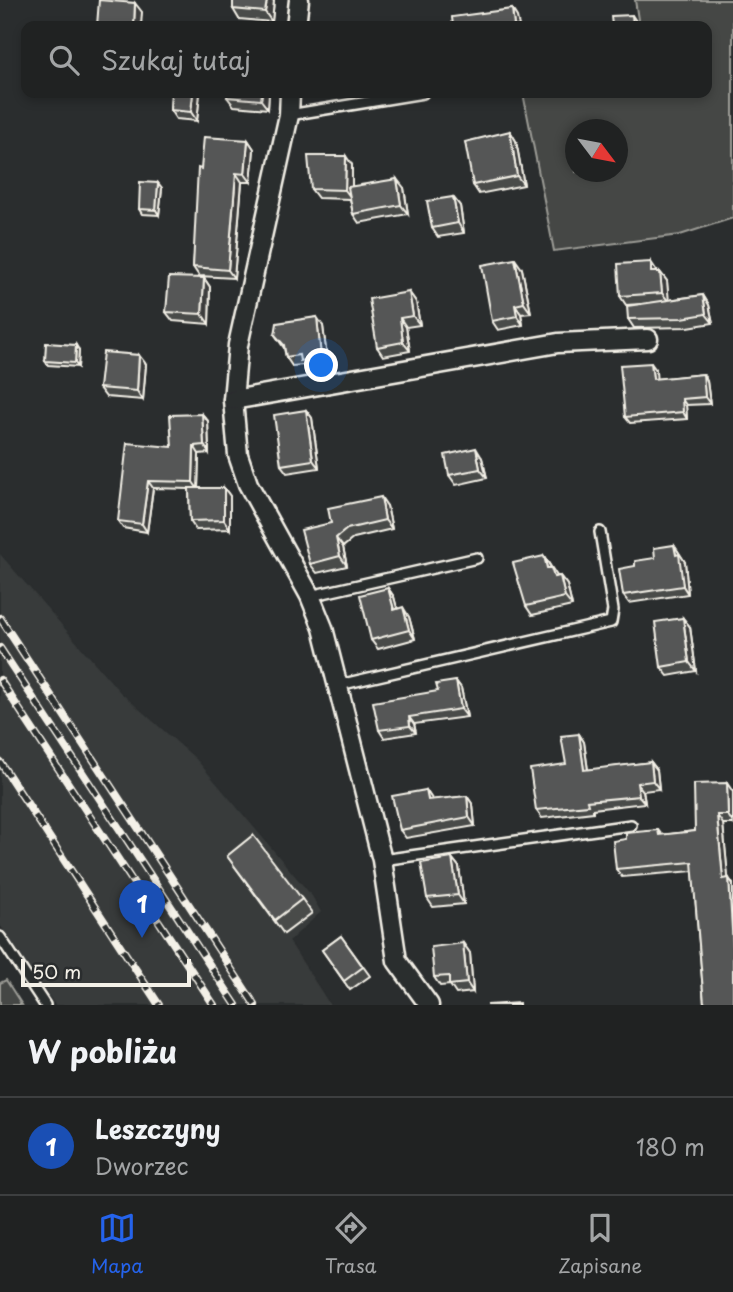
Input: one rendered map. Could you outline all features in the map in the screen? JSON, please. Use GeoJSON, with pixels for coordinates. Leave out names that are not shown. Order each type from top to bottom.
{"type":"FeatureCollection","features":[{"type":"Feature","properties":{"kind":"street"},"geometry":{"type":"LineString","coordinates":[[297,21],[299,0]]}},
{"type":"Feature","properties":{"kind":"street"},"geometry":{"type":"LineString","coordinates":[[290,98],[289,115],[238,345],[233,400],[238,455],[248,484],[310,596],[339,685],[382,860],[397,961],[429,1005]]}},
{"type":"Feature","properties":{"kind":"street"},"geometry":{"type":"LineString","coordinates":[[233,400],[558,343],[648,339]]}},
{"type":"Feature","properties":{"kind":"lane"},"geometry":{"type":"LineString","coordinates":[[289,115],[393,98]]}},
{"type":"Feature","properties":{"kind":"lane"},"geometry":{"type":"LineString","coordinates":[[339,685],[611,622],[613,610],[600,532]]}},
{"type":"Feature","properties":{"kind":"lane"},"geometry":{"type":"LineString","coordinates":[[310,596],[477,558]]}},
{"type":"Feature","properties":{"kind":"lane"},"geometry":{"type":"LineString","coordinates":[[382,860],[631,825]]}},
{"type":"Feature","properties":{"kind":"lane"},"geometry":{"type":"LineString","coordinates":[[0,937],[45,1005]]}},
{"type":"Feature","properties":{"kind":"shaded area"},"geometry":{"type":"Polygon","coordinates":[[[635,0],[733,0],[733,218],[680,235],[554,251],[524,98],[712,98],[712,21],[638,21],[635,0]]]}},
{"type":"Feature","properties":{"kind":"shaded area"},"geometry":{"type":"Polygon","coordinates":[[[0,554],[120,692],[196,759],[312,896],[321,912],[289,941],[330,1005],[55,1005],[0,925],[0,554]]]}},
{"type":"Feature","properties":{"kind":"shaded area"},"geometry":{"type":"Polygon","coordinates":[[[6,980],[22,1005],[0,1005],[0,983],[6,980]]]}},
{"type":"Feature","properties":{"kind":"building"},"geometry":{"type":"Polygon","coordinates":[[[99,0],[135,3],[134,21],[97,21],[99,0]]]}},
{"type":"Feature","properties":{"kind":"building"},"geometry":{"type":"Polygon","coordinates":[[[233,0],[267,0],[265,12],[233,9],[233,0]]]}},
{"type":"Feature","properties":{"kind":"building"},"geometry":{"type":"Polygon","coordinates":[[[512,9],[513,21],[452,21],[452,17],[512,9]]]}},
{"type":"Feature","properties":{"kind":"building"},"geometry":{"type":"Polygon","coordinates":[[[632,15],[633,21],[612,21],[611,16],[632,15]]]}},
{"type":"Feature","properties":{"kind":"building"},"geometry":{"type":"Polygon","coordinates":[[[171,98],[192,98],[191,112],[170,110],[171,98]]]}},
{"type":"Feature","properties":{"kind":"building"},"geometry":{"type":"Polygon","coordinates":[[[510,131],[517,176],[473,185],[465,142],[510,131]]]}},
{"type":"Feature","properties":{"kind":"building"},"geometry":{"type":"Polygon","coordinates":[[[204,137],[248,140],[245,174],[236,173],[228,270],[193,267],[198,168],[201,169],[204,137]]]}},
{"type":"Feature","properties":{"kind":"building"},"geometry":{"type":"Polygon","coordinates":[[[308,156],[346,156],[345,190],[311,189],[308,156]]]}},
{"type":"Feature","properties":{"kind":"building"},"geometry":{"type":"Polygon","coordinates":[[[397,179],[401,205],[353,214],[348,187],[397,179]]]}},
{"type":"Feature","properties":{"kind":"building"},"geometry":{"type":"Polygon","coordinates":[[[140,182],[158,183],[156,210],[139,209],[140,182]]]}},
{"type":"Feature","properties":{"kind":"building"},"geometry":{"type":"Polygon","coordinates":[[[453,197],[458,223],[432,228],[427,201],[453,197]]]}},
{"type":"Feature","properties":{"kind":"building"},"geometry":{"type":"Polygon","coordinates":[[[515,259],[524,303],[515,305],[517,316],[492,321],[482,265],[515,259]]]}},
{"type":"Feature","properties":{"kind":"building"},"geometry":{"type":"Polygon","coordinates":[[[651,262],[651,272],[660,272],[662,293],[620,296],[618,264],[651,262]]]}},
{"type":"Feature","properties":{"kind":"building"},"geometry":{"type":"Polygon","coordinates":[[[169,277],[204,278],[202,314],[166,312],[169,277]]]}},
{"type":"Feature","properties":{"kind":"building"},"geometry":{"type":"Polygon","coordinates":[[[409,292],[413,316],[400,318],[403,342],[377,347],[369,299],[409,292]]]}},
{"type":"Feature","properties":{"kind":"building"},"geometry":{"type":"Polygon","coordinates":[[[703,295],[706,314],[682,318],[628,319],[627,306],[703,295]]]}},
{"type":"Feature","properties":{"kind":"building"},"geometry":{"type":"Polygon","coordinates":[[[317,317],[321,357],[300,361],[299,355],[286,357],[284,345],[275,335],[277,323],[317,317]]]}},
{"type":"Feature","properties":{"kind":"building"},"geometry":{"type":"Polygon","coordinates":[[[46,343],[76,345],[75,363],[45,361],[46,343]]]}},
{"type":"Feature","properties":{"kind":"building"},"geometry":{"type":"Polygon","coordinates":[[[103,352],[139,355],[137,391],[99,388],[103,352]]]}},
{"type":"Feature","properties":{"kind":"building"},"geometry":{"type":"Polygon","coordinates":[[[651,363],[653,379],[703,374],[705,397],[682,399],[683,412],[625,417],[620,365],[651,363]]]}},
{"type":"Feature","properties":{"kind":"building"},"geometry":{"type":"Polygon","coordinates":[[[306,410],[313,460],[281,465],[274,415],[306,410]]]}},
{"type":"Feature","properties":{"kind":"building"},"geometry":{"type":"Polygon","coordinates":[[[202,414],[204,445],[194,446],[193,482],[148,481],[142,524],[118,521],[127,443],[172,447],[170,415],[202,414]]]}},
{"type":"Feature","properties":{"kind":"building"},"geometry":{"type":"Polygon","coordinates":[[[476,448],[480,469],[449,475],[445,455],[476,448]]]}},
{"type":"Feature","properties":{"kind":"building"},"geometry":{"type":"Polygon","coordinates":[[[189,488],[224,488],[224,520],[190,521],[189,488]]]}},
{"type":"Feature","properties":{"kind":"building"},"geometry":{"type":"Polygon","coordinates":[[[381,497],[385,520],[347,529],[336,538],[340,556],[310,564],[301,530],[331,523],[328,508],[381,497]]]}},
{"type":"Feature","properties":{"kind":"building"},"geometry":{"type":"Polygon","coordinates":[[[674,545],[676,555],[679,554],[683,586],[623,595],[619,569],[635,566],[635,561],[655,558],[654,548],[674,545]]]}},
{"type":"Feature","properties":{"kind":"building"},"geometry":{"type":"Polygon","coordinates":[[[544,556],[547,568],[551,568],[554,577],[560,576],[565,597],[526,606],[513,563],[544,556]]]}},
{"type":"Feature","properties":{"kind":"building"},"geometry":{"type":"Polygon","coordinates":[[[388,588],[394,610],[403,607],[409,630],[371,640],[360,595],[388,588]]]}},
{"type":"Feature","properties":{"kind":"building"},"geometry":{"type":"Polygon","coordinates":[[[683,618],[689,662],[661,667],[655,622],[683,618]]]}},
{"type":"Feature","properties":{"kind":"building"},"geometry":{"type":"Polygon","coordinates":[[[456,681],[461,709],[409,717],[410,726],[379,730],[373,702],[438,691],[436,684],[456,681]]]}},
{"type":"Feature","properties":{"kind":"building"},"geometry":{"type":"Polygon","coordinates":[[[579,734],[584,770],[651,762],[653,781],[637,783],[639,796],[536,810],[530,769],[566,764],[561,736],[579,734]]]}},
{"type":"Feature","properties":{"kind":"building"},"geometry":{"type":"Polygon","coordinates":[[[727,783],[728,815],[717,815],[723,879],[729,878],[733,1005],[710,1005],[704,1003],[692,862],[616,869],[613,841],[626,839],[626,833],[658,830],[659,835],[695,831],[694,784],[727,783]]]}},
{"type":"Feature","properties":{"kind":"building"},"geometry":{"type":"Polygon","coordinates":[[[426,790],[428,800],[467,796],[469,817],[400,830],[392,796],[426,790]]]}},
{"type":"Feature","properties":{"kind":"building"},"geometry":{"type":"Polygon","coordinates":[[[253,835],[302,899],[275,920],[227,856],[253,835]]]}},
{"type":"Feature","properties":{"kind":"building"},"geometry":{"type":"Polygon","coordinates":[[[452,858],[458,895],[427,898],[421,863],[452,858]]]}},
{"type":"Feature","properties":{"kind":"building"},"geometry":{"type":"Polygon","coordinates":[[[341,936],[363,967],[344,981],[322,950],[341,936]]]}},
{"type":"Feature","properties":{"kind":"building"},"geometry":{"type":"Polygon","coordinates":[[[463,943],[467,983],[449,985],[449,976],[434,977],[431,947],[463,943]]]}},
{"type":"Feature","properties":{"kind":"building"},"geometry":{"type":"Polygon","coordinates":[[[519,1003],[519,1005],[487,1005],[519,1003]]]}},
{"type":"Feature","properties":{"kind":"railway"},"geometry":{"type":"LineString","coordinates":[[0,618],[255,1005]]}},
{"type":"Feature","properties":{"kind":"railway"},"geometry":{"type":"LineString","coordinates":[[0,648],[236,1005]]}},
{"type":"Feature","properties":{"kind":"railway"},"geometry":{"type":"LineString","coordinates":[[0,680],[214,1005]]}},
{"type":"Feature","properties":{"kind":"railway"},"geometry":{"type":"LineString","coordinates":[[0,762],[159,1005]]}},
{"type":"Feature","properties":{"kind":"place","name":"Leszczyny"},"geometry":{"type":"Point","coordinates":[142,938]}}]}
